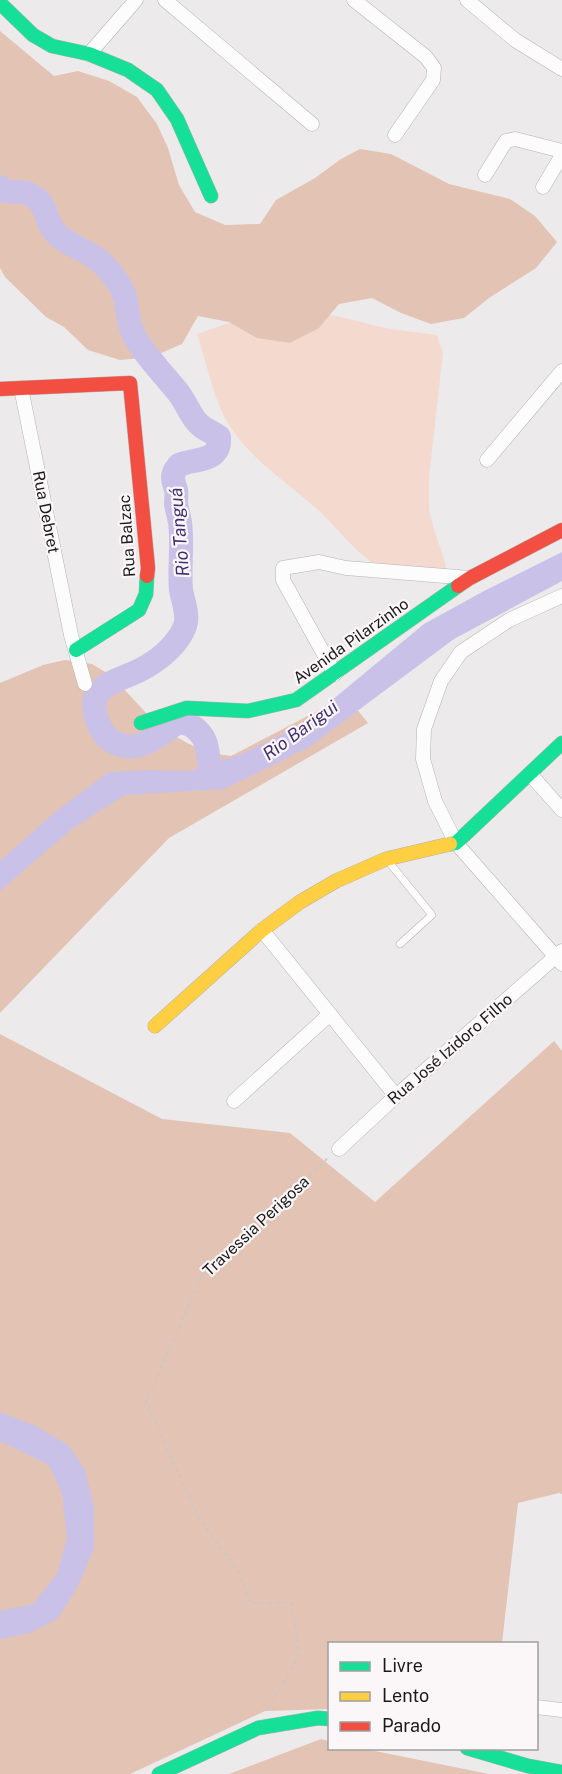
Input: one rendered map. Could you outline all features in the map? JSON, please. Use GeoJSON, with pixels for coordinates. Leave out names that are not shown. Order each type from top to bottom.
{"type":"FeatureCollection","features":[{"type":"Feature","properties":{"kind":"street"},"geometry":{"type":"LineString","coordinates":[[88,54],[136,0]]}},
{"type":"Feature","properties":{"kind":"street"},"geometry":{"type":"LineString","coordinates":[[165,0],[312,124]]}},
{"type":"Feature","properties":{"kind":"street"},"geometry":{"type":"LineString","coordinates":[[354,0],[426,57],[434,68],[433,80],[395,135]]}},
{"type":"Feature","properties":{"kind":"street"},"geometry":{"type":"LineString","coordinates":[[467,0],[515,40],[562,69]]}},
{"type":"Feature","properties":{"kind":"street"},"geometry":{"type":"LineString","coordinates":[[0,3],[33,35],[52,46],[88,54],[128,70],[157,90],[177,119],[211,196]]}},
{"type":"Feature","properties":{"kind":"street"},"geometry":{"type":"LineString","coordinates":[[485,175],[506,141],[515,138],[562,153],[543,187]]}},
{"type":"Feature","properties":{"kind":"street"},"geometry":{"type":"LineString","coordinates":[[487,460],[562,371]]}},
{"type":"Feature","properties":{"kind":"street","name":"Rua Balzac"},"geometry":{"type":"LineString","coordinates":[[21,388],[130,383],[148,567],[146,594],[139,610],[75,651]]}},
{"type":"Feature","properties":{"kind":"street"},"geometry":{"type":"LineString","coordinates":[[0,389],[21,388]]}},
{"type":"Feature","properties":{"kind":"street","name":"Rua Debret"},"geometry":{"type":"LineString","coordinates":[[21,388],[71,636],[85,684]]}},
{"type":"Feature","properties":{"kind":"street","name":"Avenida Pilarzinho"},"geometry":{"type":"LineString","coordinates":[[141,723],[187,708],[248,711],[296,700],[470,578],[562,530]]}},
{"type":"Feature","properties":{"kind":"street"},"geometry":{"type":"LineString","coordinates":[[336,674],[283,580],[283,568],[319,562],[346,568],[470,578]]}},
{"type":"Feature","properties":{"kind":"street"},"geometry":{"type":"LineString","coordinates":[[560,957],[456,843],[435,801],[423,759],[424,729],[441,681],[461,652],[509,620],[562,596]]}},
{"type":"Feature","properties":{"kind":"street"},"geometry":{"type":"LineString","coordinates":[[155,1026],[261,930],[300,902],[336,881],[386,859],[456,843],[562,743]]}},
{"type":"Feature","properties":{"kind":"street"},"geometry":{"type":"LineString","coordinates":[[530,774],[562,810]]}},
{"type":"Feature","properties":{"kind":"street"},"geometry":{"type":"LineString","coordinates":[[261,930],[396,1096]]}},
{"type":"Feature","properties":{"kind":"street","name":"Rua José Izidoro Filho"},"geometry":{"type":"LineString","coordinates":[[339,1149],[396,1096],[560,957]]}},
{"type":"Feature","properties":{"kind":"street"},"geometry":{"type":"LineString","coordinates":[[234,1101],[330,1014]]}},
{"type":"Feature","properties":{"kind":"street"},"geometry":{"type":"LineString","coordinates":[[538,1707],[562,1710]]}},
{"type":"Feature","properties":{"kind":"street"},"geometry":{"type":"LineString","coordinates":[[159,1774],[258,1728],[318,1718],[328,1719]]}},
{"type":"Feature","properties":{"kind":"street"},"geometry":{"type":"LineString","coordinates":[[471,1750],[528,1766],[562,1772]]}},
{"type":"Feature","properties":{"kind":"lane"},"geometry":{"type":"LineString","coordinates":[[386,859],[432,915],[400,944]]}},
{"type":"Feature","properties":{"kind":"path","name":"Travessia Perigosa"},"geometry":{"type":"LineString","coordinates":[[258,1728],[299,1655],[292,1603],[251,1603],[238,1571],[200,1520],[146,1402],[201,1276],[339,1149]]}},
{"type":"Feature","properties":{"kind":"shaded area"},"geometry":{"type":"Polygon","coordinates":[[[0,31],[54,76],[78,71],[109,81],[137,97],[157,124],[168,148],[179,185],[195,212],[225,225],[260,224],[276,200],[360,149],[391,154],[449,184],[510,199],[535,216],[557,242],[536,268],[489,298],[464,318],[431,324],[401,313],[372,298],[339,304],[319,328],[290,343],[257,338],[229,322],[198,316],[182,344],[152,357],[120,360],[88,350],[64,327],[46,317],[5,277],[0,268],[0,31]]]}},
{"type":"Feature","properties":{"kind":"shaded area"},"geometry":{"type":"Polygon","coordinates":[[[312,314],[336,316],[390,329],[437,335],[443,353],[429,477],[429,510],[446,565],[440,582],[392,572],[366,558],[318,510],[248,449],[238,438],[224,415],[197,334],[252,318],[312,314]]]}},
{"type":"Feature","properties":{"kind":"shaded area"},"geometry":{"type":"Polygon","coordinates":[[[65,660],[92,664],[112,676],[146,713],[167,731],[209,753],[231,756],[346,696],[368,723],[169,838],[0,1013],[0,683],[43,665],[65,660]]]}},
{"type":"Feature","properties":{"kind":"shaded area"},"geometry":{"type":"Polygon","coordinates":[[[0,1034],[162,1119],[290,1133],[375,1202],[554,1041],[562,1051],[562,1494],[518,1503],[502,1642],[328,1642],[328,1709],[265,1711],[130,1774],[0,1774],[0,1034]]]}},
{"type":"Feature","properties":{"kind":"shaded area"},"geometry":{"type":"Polygon","coordinates":[[[321,1739],[328,1741],[328,1750],[370,1750],[489,1774],[229,1774],[321,1739]]]}},
{"type":"Feature","properties":{"kind":"water","name":"Rio Barigui"},"geometry":{"type":"Polygon","coordinates":[[[562,552],[562,581],[454,639],[309,747],[224,789],[125,795],[73,828],[0,891],[0,861],[56,811],[109,772],[190,771],[242,754],[303,724],[424,624],[562,552]]]}},
{"type":"Feature","properties":{"kind":"water"},"geometry":{"type":"Polygon","coordinates":[[[0,1412],[36,1426],[68,1445],[85,1470],[94,1507],[94,1548],[78,1586],[58,1618],[30,1633],[0,1639],[0,1611],[33,1604],[57,1574],[67,1538],[62,1494],[49,1465],[0,1441],[0,1412]]]}},
{"type":"Feature","properties":{"kind":"waterway","name":"Rio Tanguá"},"geometry":{"type":"LineString","coordinates":[[0,187],[7,191],[25,193],[37,199],[43,206],[51,227],[59,236],[93,256],[106,267],[122,290],[131,328],[142,349],[180,395],[197,422],[219,437],[216,451],[206,458],[179,465],[173,475],[181,530],[180,573],[186,618],[182,633],[178,640],[154,662],[103,687],[95,701],[95,712],[104,734],[114,743],[124,746],[136,746],[148,742],[173,725],[183,723],[192,726],[199,732],[206,744],[211,771]]}},
{"type":"Feature","properties":{"kind":"traffic: fast"},"geometry":{"type":"LineString","coordinates":[[0,3],[33,35],[52,46],[89,54],[128,70],[157,90],[177,119],[211,196]]}},
{"type":"Feature","properties":{"kind":"traffic: fast"},"geometry":{"type":"LineString","coordinates":[[76,650],[139,610],[146,594],[147,576]]}},
{"type":"Feature","properties":{"kind":"traffic: fast"},"geometry":{"type":"LineString","coordinates":[[141,723],[187,708],[248,711],[296,700],[458,586]]}},
{"type":"Feature","properties":{"kind":"traffic: fast"},"geometry":{"type":"LineString","coordinates":[[450,844],[456,843],[562,743]]}},
{"type":"Feature","properties":{"kind":"traffic: fast"},"geometry":{"type":"LineString","coordinates":[[159,1774],[258,1728],[318,1718],[328,1719]]}},
{"type":"Feature","properties":{"kind":"traffic: fast"},"geometry":{"type":"LineString","coordinates":[[474,1750],[528,1766],[562,1772]]}},
{"type":"Feature","properties":{"kind":"traffic: slow"},"geometry":{"type":"LineString","coordinates":[[155,1026],[262,930],[300,902],[336,881],[386,859],[450,844]]}},
{"type":"Feature","properties":{"kind":"traffic: jam"},"geometry":{"type":"LineString","coordinates":[[0,389],[130,383],[147,576]]}},
{"type":"Feature","properties":{"kind":"traffic: jam"},"geometry":{"type":"LineString","coordinates":[[458,586],[562,530]]}}]}
